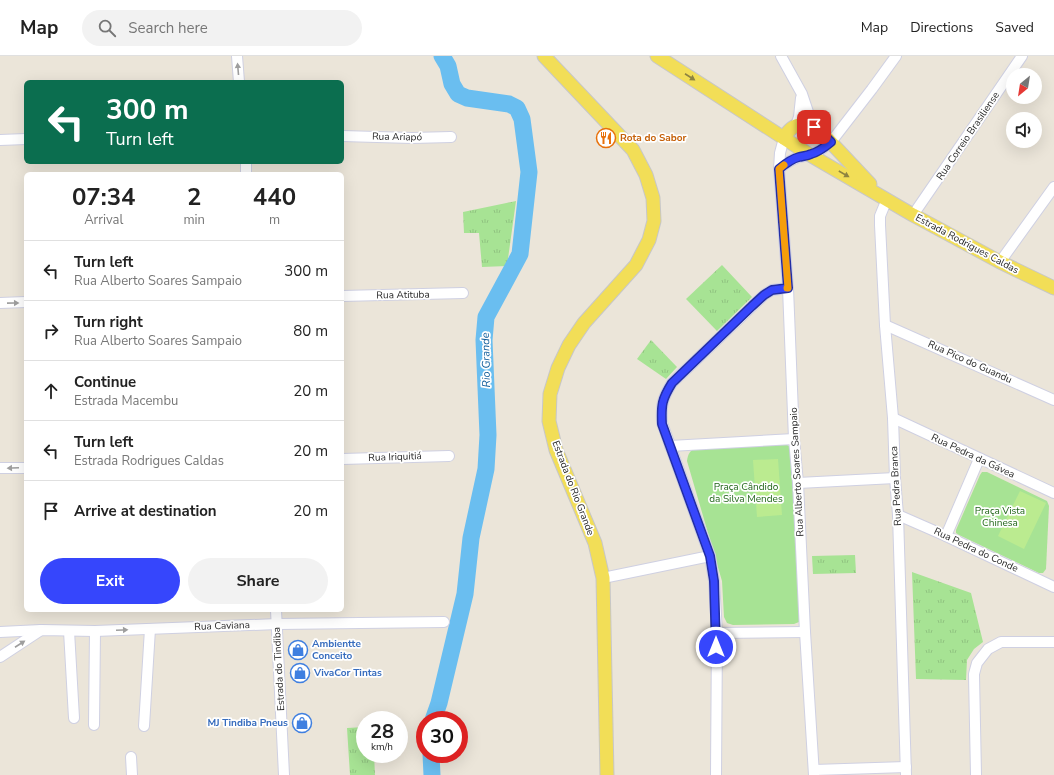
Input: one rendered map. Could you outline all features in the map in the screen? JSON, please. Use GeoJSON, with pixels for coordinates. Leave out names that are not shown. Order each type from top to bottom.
{"type":"FeatureCollection","features":[{"type":"Feature","properties":{"kind":"main road","name":"Estrada do Rio Grande"},"geometry":{"type":"LineString","coordinates":[[544,56],[633,150],[646,176],[653,198],[654,221],[649,240],[636,265],[584,322],[569,345],[558,368],[550,394],[549,421],[556,450],[595,543],[603,578],[607,775]]}},
{"type":"Feature","properties":{"kind":"main road","name":"Estrada Rodrigues Caldas"},"geometry":{"type":"LineString","coordinates":[[657,56],[810,155],[913,215],[1000,262],[1054,288]]}},
{"type":"Feature","properties":{"kind":"main road"},"geometry":{"type":"LineString","coordinates":[[784,138],[790,128],[796,125],[806,124],[822,134]]}},
{"type":"Feature","properties":{"kind":"main road","name":"Estrada Rodrigues Caldas"},"geometry":{"type":"LineString","coordinates":[[822,134],[884,198]]}},
{"type":"Feature","properties":{"kind":"street"},"geometry":{"type":"LineString","coordinates":[[237,56],[239,80]]}},
{"type":"Feature","properties":{"kind":"street"},"geometry":{"type":"LineString","coordinates":[[779,169],[792,160],[819,151],[822,134],[781,56]]}},
{"type":"Feature","properties":{"kind":"street"},"geometry":{"type":"LineString","coordinates":[[822,134],[844,124],[896,56]]}},
{"type":"Feature","properties":{"kind":"street","name":"Rua Correio Brasiliense"},"geometry":{"type":"LineString","coordinates":[[913,215],[1022,56]]}},
{"type":"Feature","properties":{"kind":"street"},"geometry":{"type":"LineString","coordinates":[[796,125],[801,108],[802,94]]}},
{"type":"Feature","properties":{"kind":"street","name":"Rua Ariapó"},"geometry":{"type":"LineString","coordinates":[[344,136],[451,138]]}},
{"type":"Feature","properties":{"kind":"street","name":"Rua Alberto Soares Sampaio"},"geometry":{"type":"LineString","coordinates":[[784,138],[780,153],[779,169],[788,288],[794,439],[798,483],[805,632],[814,773]]}},
{"type":"Feature","properties":{"kind":"street"},"geometry":{"type":"LineString","coordinates":[[0,140],[24,139]]}},
{"type":"Feature","properties":{"kind":"street"},"geometry":{"type":"LineString","coordinates":[[1000,262],[1054,187]]}},
{"type":"Feature","properties":{"kind":"street","name":"Rua Pedra Branca"},"geometry":{"type":"LineString","coordinates":[[884,198],[880,216],[880,225],[885,325],[893,418],[898,515],[906,771]]}},
{"type":"Feature","properties":{"kind":"street"},"geometry":{"type":"LineString","coordinates":[[716,775],[717,634],[714,581],[710,556],[662,424],[661,408],[665,395],[672,383],[764,295],[772,290],[788,288]]}},
{"type":"Feature","properties":{"kind":"street","name":"Rua Atituba"},"geometry":{"type":"LineString","coordinates":[[344,296],[463,293]]}},
{"type":"Feature","properties":{"kind":"street"},"geometry":{"type":"LineString","coordinates":[[0,303],[24,302]]}},
{"type":"Feature","properties":{"kind":"street","name":"Rua Pico do Guandu"},"geometry":{"type":"LineString","coordinates":[[885,325],[1054,400]]}},
{"type":"Feature","properties":{"kind":"street","name":"Rua Pedra da Gávea"},"geometry":{"type":"LineString","coordinates":[[893,418],[1054,493]]}},
{"type":"Feature","properties":{"kind":"street"},"geometry":{"type":"LineString","coordinates":[[670,446],[794,439]]}},
{"type":"Feature","properties":{"kind":"street","name":"Rua Iriquitiá"},"geometry":{"type":"LineString","coordinates":[[344,459],[448,456]]}},
{"type":"Feature","properties":{"kind":"street"},"geometry":{"type":"LineString","coordinates":[[946,536],[979,458]]}},
{"type":"Feature","properties":{"kind":"street"},"geometry":{"type":"LineString","coordinates":[[0,468],[24,468]]}},
{"type":"Feature","properties":{"kind":"street"},"geometry":{"type":"LineString","coordinates":[[798,483],[895,478]]}},
{"type":"Feature","properties":{"kind":"street","name":"Rua Pedra do Conde"},"geometry":{"type":"LineString","coordinates":[[898,515],[1054,587]]}},
{"type":"Feature","properties":{"kind":"street"},"geometry":{"type":"LineString","coordinates":[[603,578],[710,556]]}},
{"type":"Feature","properties":{"kind":"street"},"geometry":{"type":"LineString","coordinates":[[1054,579],[1054,594]]}},
{"type":"Feature","properties":{"kind":"street","name":"Estrada do Tindiba"},"geometry":{"type":"LineString","coordinates":[[276,612],[284,775]]}},
{"type":"Feature","properties":{"kind":"street","name":"Rua Caviana"},"geometry":{"type":"LineString","coordinates":[[0,632],[41,630],[95,631],[277,624],[444,622]]}},
{"type":"Feature","properties":{"kind":"street"},"geometry":{"type":"LineString","coordinates":[[144,726],[150,629]]}},
{"type":"Feature","properties":{"kind":"street"},"geometry":{"type":"LineString","coordinates":[[0,657],[41,630]]}},
{"type":"Feature","properties":{"kind":"street"},"geometry":{"type":"LineString","coordinates":[[70,631],[74,718]]}},
{"type":"Feature","properties":{"kind":"street"},"geometry":{"type":"LineString","coordinates":[[94,725],[95,631]]}},
{"type":"Feature","properties":{"kind":"street"},"geometry":{"type":"LineString","coordinates":[[717,634],[805,632]]}},
{"type":"Feature","properties":{"kind":"street"},"geometry":{"type":"LineString","coordinates":[[976,775],[974,674],[977,663],[988,648],[1001,642],[1054,642]]}},
{"type":"Feature","properties":{"kind":"street"},"geometry":{"type":"LineString","coordinates":[[131,757],[132,775]]}},
{"type":"Feature","properties":{"kind":"street"},"geometry":{"type":"LineString","coordinates":[[814,773],[906,771]]}},
{"type":"Feature","properties":{"kind":"green space"},"geometry":{"type":"Polygon","coordinates":[[[516,201],[507,266],[482,267],[479,233],[464,233],[463,212],[516,201]]]}},
{"type":"Feature","properties":{"kind":"green space"},"geometry":{"type":"Polygon","coordinates":[[[722,265],[752,297],[717,331],[686,299],[722,265]]]}},
{"type":"Feature","properties":{"kind":"green space"},"geometry":{"type":"Polygon","coordinates":[[[651,340],[677,367],[666,379],[637,359],[651,340]]]}},
{"type":"Feature","properties":{"kind":"green space","name":"Praça Cândido da Silva Mendes"},"geometry":{"type":"Polygon","coordinates":[[[783,443],[789,446],[792,450],[801,616],[799,622],[794,624],[733,625],[727,623],[724,617],[722,581],[687,461],[688,456],[691,451],[696,448],[783,443]]]}},
{"type":"Feature","properties":{"kind":"green space"},"geometry":{"type":"Polygon","coordinates":[[[778,459],[782,515],[757,517],[753,460],[778,459]]]}},
{"type":"Feature","properties":{"kind":"green space","name":"Praça Vista Chinesa"},"geometry":{"type":"Polygon","coordinates":[[[982,472],[987,472],[1047,501],[1049,506],[1046,569],[1043,573],[1039,573],[956,533],[982,472]]]}},
{"type":"Feature","properties":{"kind":"green space"},"geometry":{"type":"Polygon","coordinates":[[[1020,491],[1046,503],[1024,549],[998,536],[1020,491]]]}},
{"type":"Feature","properties":{"kind":"green space"},"geometry":{"type":"Polygon","coordinates":[[[855,555],[856,573],[813,574],[812,556],[855,555]]]}},
{"type":"Feature","properties":{"kind":"green space"},"geometry":{"type":"Polygon","coordinates":[[[912,572],[971,593],[983,642],[974,649],[967,660],[966,680],[916,679],[912,572]]]}},
{"type":"Feature","properties":{"kind":"green space"},"geometry":{"type":"Polygon","coordinates":[[[347,728],[356,728],[356,763],[374,763],[375,775],[350,775],[347,728]]]}},
{"type":"Feature","properties":{"kind":"waterway","name":"Rio Grande"},"geometry":{"type":"LineString","coordinates":[[436,711],[465,594],[471,538],[486,469],[488,435],[484,340],[486,317],[520,254],[529,172],[522,119],[517,108],[509,104],[467,98],[458,94],[452,84],[448,66],[442,56]]}},
{"type":"Feature","properties":{"kind":"waterway","name":"Rio Grande"},"geometry":{"type":"LineString","coordinates":[[431,763],[432,775]]}},
{"type":"Feature","properties":{"kind":"slow traffic"},"geometry":{"type":"LineString","coordinates":[[784,165],[779,169],[787,288]]}},
{"type":"Feature","properties":{"kind":"place","name":"Rota do Sabor"},"geometry":{"type":"Point","coordinates":[606,138]}},
{"type":"Feature","properties":{"kind":"place","name":"Ambientte Conceito"},"geometry":{"type":"Point","coordinates":[298,650]}},
{"type":"Feature","properties":{"kind":"place","name":"VivaCor Tintas"},"geometry":{"type":"Point","coordinates":[300,673]}},
{"type":"Feature","properties":{"kind":"place","name":"MJ Tindiba Pneus"},"geometry":{"type":"Point","coordinates":[302,723]}},
{"type":"Feature","properties":{"kind":"route"},"geometry":{"type":"LineString","coordinates":[[716,647],[717,634],[714,581],[710,556],[662,424],[661,408],[665,395],[672,383],[752,306],[772,290],[788,288],[779,169],[792,160],[819,151],[831,142],[814,127]]}}]}
